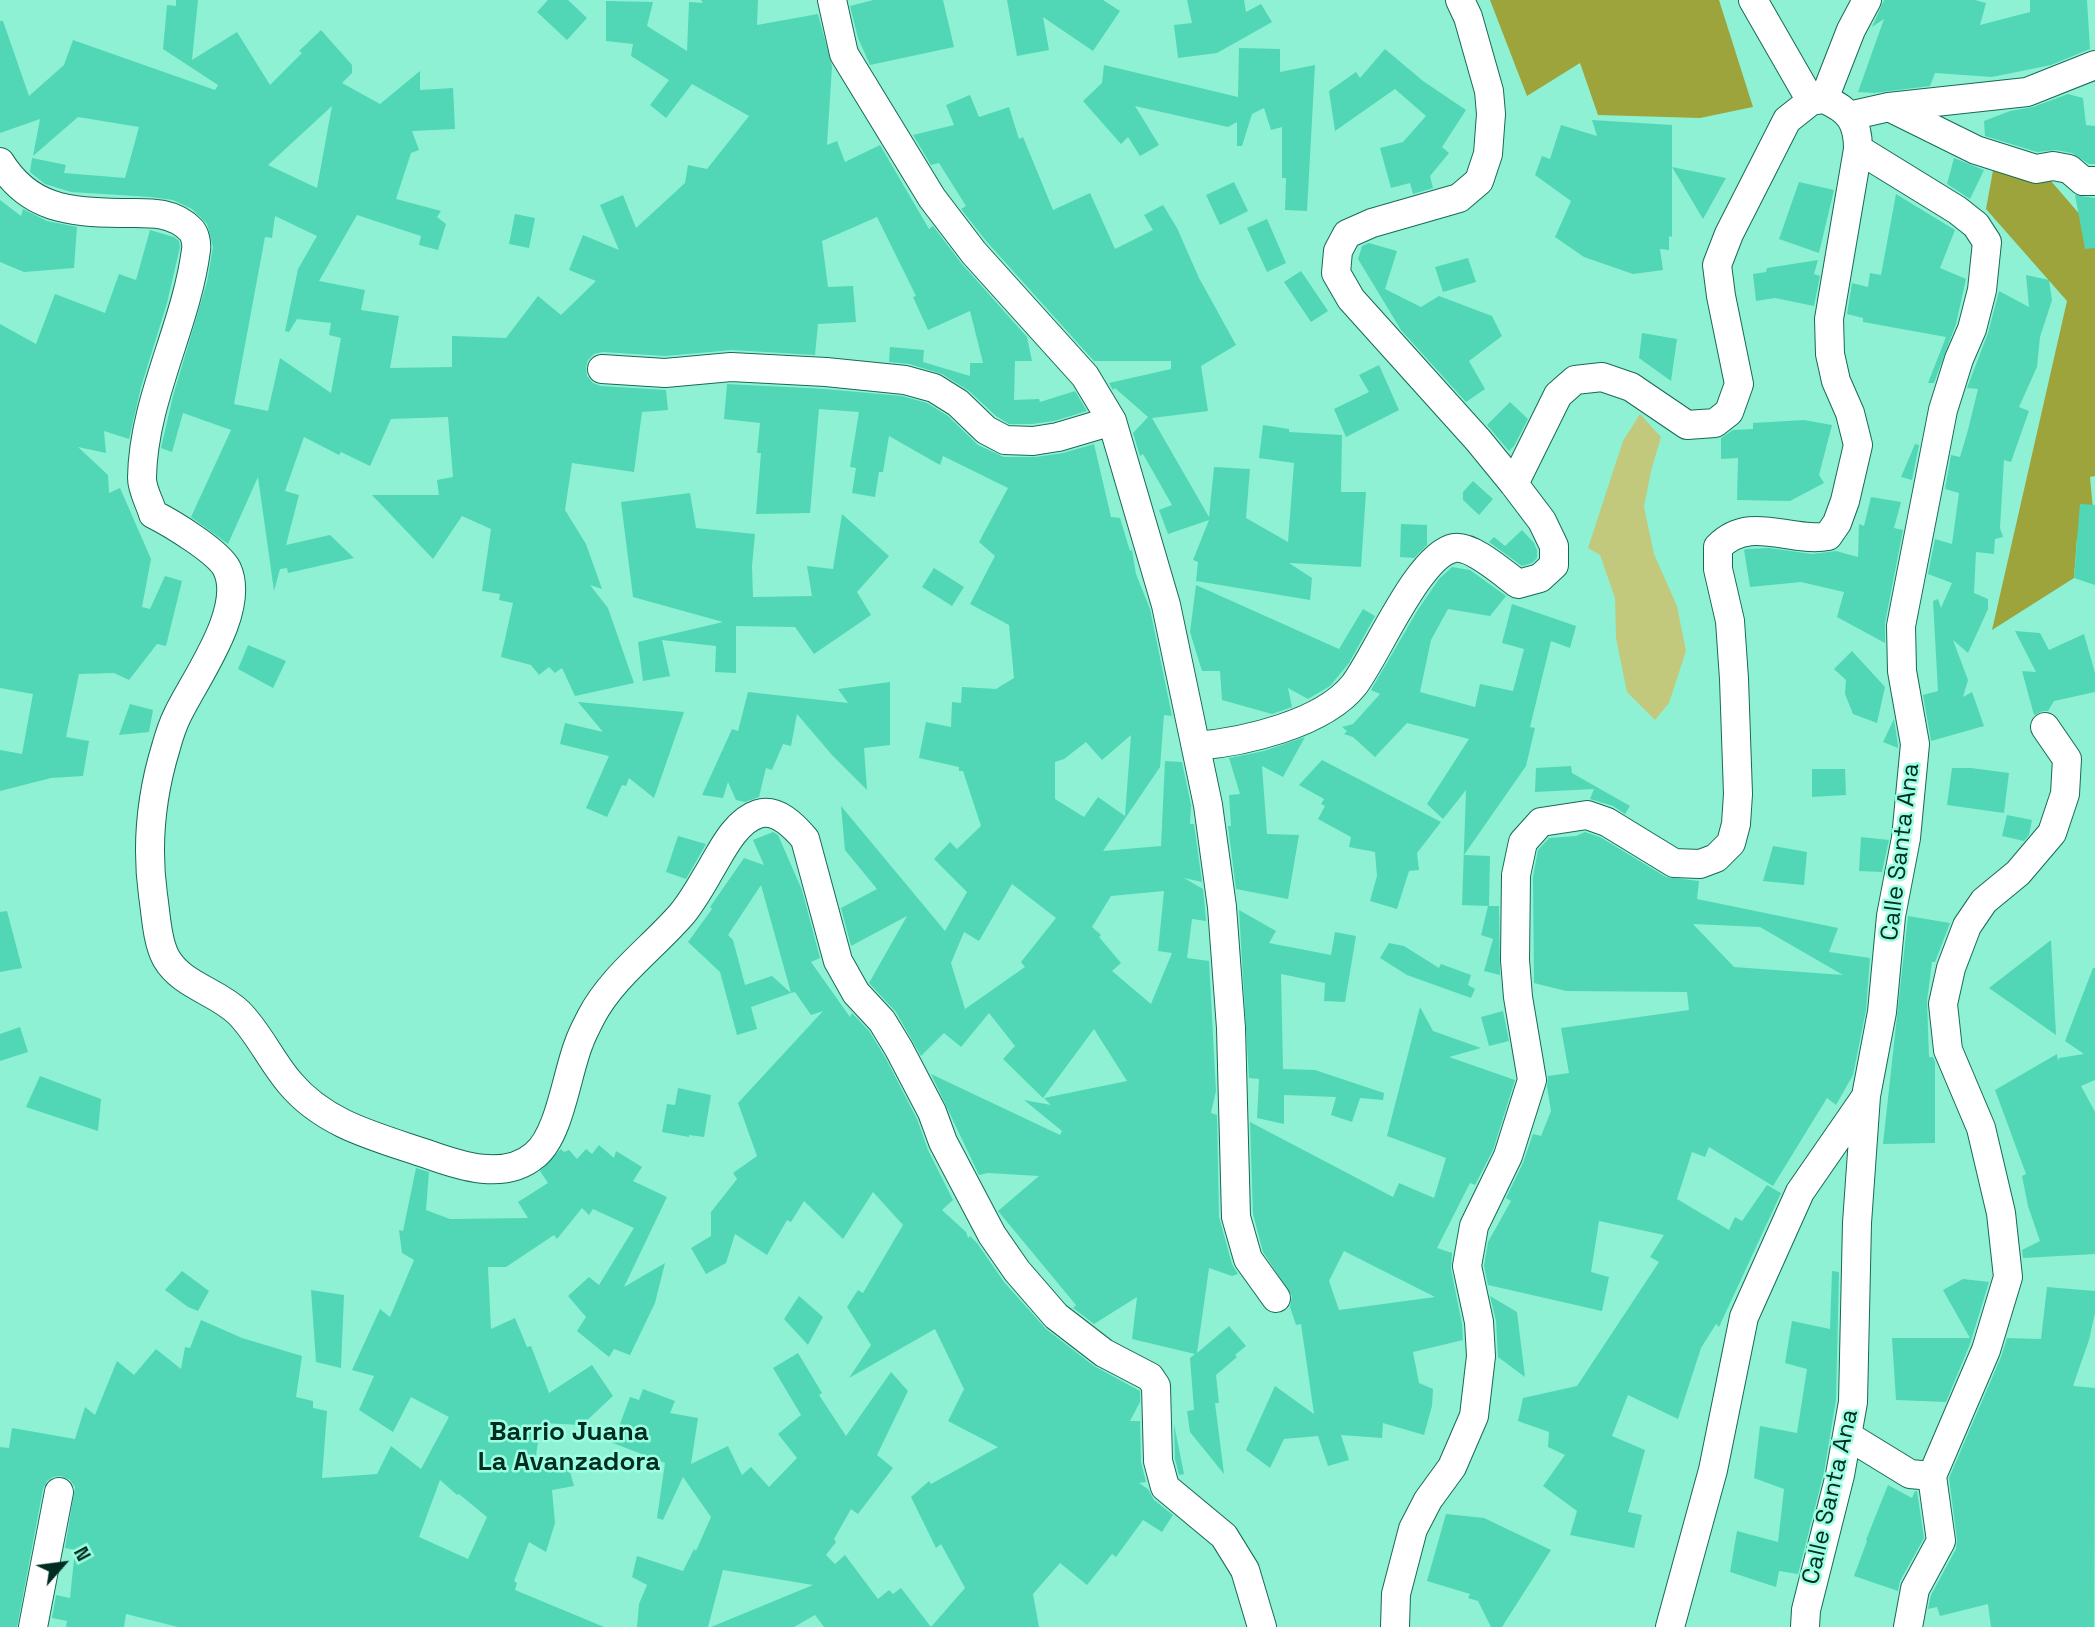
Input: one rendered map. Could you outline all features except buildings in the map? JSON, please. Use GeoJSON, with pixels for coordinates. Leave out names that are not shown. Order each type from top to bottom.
{"type":"FeatureCollection","features":[{"type":"Feature","properties":{"kind":"street"},"geometry":{"type":"LineString","coordinates":[[832,0],[844,54],[932,198],[974,253],[1085,376],[1112,421],[1166,605],[1208,805],[1222,907],[1231,1028],[1236,1217],[1248,1258],[1276,1298]]}},
{"type":"Feature","properties":{"kind":"street"},"geometry":{"type":"LineString","coordinates":[[1196,746],[1226,744],[1261,735],[1295,724],[1325,709],[1353,686],[1421,576],[1440,555],[1455,548],[1472,551],[1518,584],[1539,578],[1554,565],[1554,546],[1542,521],[1478,440],[1350,299],[1336,273],[1338,251],[1347,234],[1372,223],[1459,198],[1479,181],[1488,154],[1491,114],[1489,91],[1468,17],[1460,0]]}},
{"type":"Feature","properties":{"kind":"street"},"geometry":{"type":"LineString","coordinates":[[1395,1627],[1396,1594],[1413,1529],[1428,1500],[1452,1467],[1474,1416],[1481,1356],[1479,1322],[1467,1266],[1469,1253],[1474,1226],[1508,1156],[1532,1080],[1518,997],[1515,960],[1516,875],[1523,842],[1541,822],[1587,815],[1607,822],[1674,863],[1700,864],[1716,858],[1731,843],[1736,824],[1738,794],[1734,679],[1730,621],[1718,569],[1718,547],[1728,537],[1753,530],[1812,539],[1828,536],[1838,523],[1846,501],[1858,445],[1850,413],[1836,382],[1830,354],[1829,319],[1858,149],[1856,126],[1838,105],[1818,100],[1753,0]]}},
{"type":"Feature","properties":{"kind":"street"},"geometry":{"type":"LineString","coordinates":[[1514,484],[1558,395],[1574,380],[1602,377],[1631,387],[1688,425],[1715,423],[1729,412],[1739,384],[1717,265],[1729,234],[1787,120],[1818,100],[1867,0]]}},
{"type":"Feature","properties":{"kind":"street"},"geometry":{"type":"LineString","coordinates":[[1849,116],[1889,107],[2028,92],[2095,65]]}},
{"type":"Feature","properties":{"kind":"street"},"geometry":{"type":"LineString","coordinates":[[1889,107],[1976,150],[2036,169],[2053,166],[2069,169],[2083,181],[2095,181]]}},
{"type":"Feature","properties":{"kind":"street","name":"Calle Santa Ana"},"geometry":{"type":"LineString","coordinates":[[1805,1627],[1805,1610],[1840,1475],[1853,1402],[1857,1223],[1866,1096],[1882,1012],[1891,916],[1906,838],[1915,744],[1902,671],[1901,626],[1943,410],[1959,359],[1972,329],[1982,289],[1987,242],[1976,225],[1957,210],[1858,149]]}},
{"type":"Feature","properties":{"kind":"street"},"geometry":{"type":"LineString","coordinates":[[0,162],[24,192],[40,201],[71,210],[154,212],[178,220],[194,232],[197,247],[153,409],[142,481],[153,514],[193,539],[227,568],[232,594],[226,622],[177,716],[154,794],[149,832],[150,876],[165,956],[180,976],[216,995],[240,1014],[291,1084],[312,1105],[344,1126],[466,1168],[510,1168],[525,1163],[540,1152],[561,1104],[579,1044],[593,1013],[615,983],[683,913],[731,837],[749,819],[761,813],[777,815],[793,825],[805,839],[838,961],[856,993],[883,1021],[900,1049],[932,1112],[943,1142],[992,1235],[1017,1271],[1056,1316],[1104,1353],[1150,1377],[1156,1385],[1158,1461],[1165,1487],[1224,1536],[1244,1570],[1262,1627]]}},
{"type":"Feature","properties":{"kind":"street"},"geometry":{"type":"LineString","coordinates":[[603,369],[666,373],[732,366],[905,380],[934,388],[958,404],[986,430],[1005,440],[1033,441],[1058,437],[1112,421]]}},
{"type":"Feature","properties":{"kind":"street"},"geometry":{"type":"LineString","coordinates":[[1908,1627],[1915,1589],[1941,1541],[1932,1476],[1986,1350],[2008,1278],[2001,1213],[1981,1128],[1948,1050],[1943,1004],[1951,968],[1967,926],[1984,901],[2018,873],[2052,833],[2065,794],[2067,759],[2045,727]]}},
{"type":"Feature","properties":{"kind":"street"},"geometry":{"type":"LineString","coordinates":[[1670,1627],[1713,1470],[1744,1317],[1800,1192],[1866,1096]]}},
{"type":"Feature","properties":{"kind":"street"},"geometry":{"type":"LineString","coordinates":[[1848,1437],[1910,1474],[1932,1476]]}},
{"type":"Feature","properties":{"kind":"street"},"geometry":{"type":"LineString","coordinates":[[33,1627],[59,1492]]}},
{"type":"Feature","properties":{"kind":"green space"},"geometry":{"type":"Polygon","coordinates":[[[1490,0],[1719,0],[1753,107],[1700,118],[1598,115],[1580,63],[1527,96],[1490,0]]]}},
{"type":"Feature","properties":{"kind":"green space"},"geometry":{"type":"Polygon","coordinates":[[[1994,165],[2044,173],[2095,232],[2095,476],[2090,477],[2095,531],[2077,538],[2074,578],[1992,630],[2067,301],[1986,209],[1994,165]]]}},
{"type":"Feature","properties":{"kind":"green space"},"geometry":{"type":"Polygon","coordinates":[[[1640,414],[1661,437],[1644,507],[1654,554],[1677,606],[1686,651],[1669,703],[1655,720],[1627,692],[1616,638],[1615,598],[1600,555],[1588,548],[1623,441],[1640,414]]]}},
{"type":"Feature","properties":{"kind":"district","name":"Barrio Juana La Avanzadora"},"geometry":{"type":"Point","coordinates":[569,1448]}}]}
